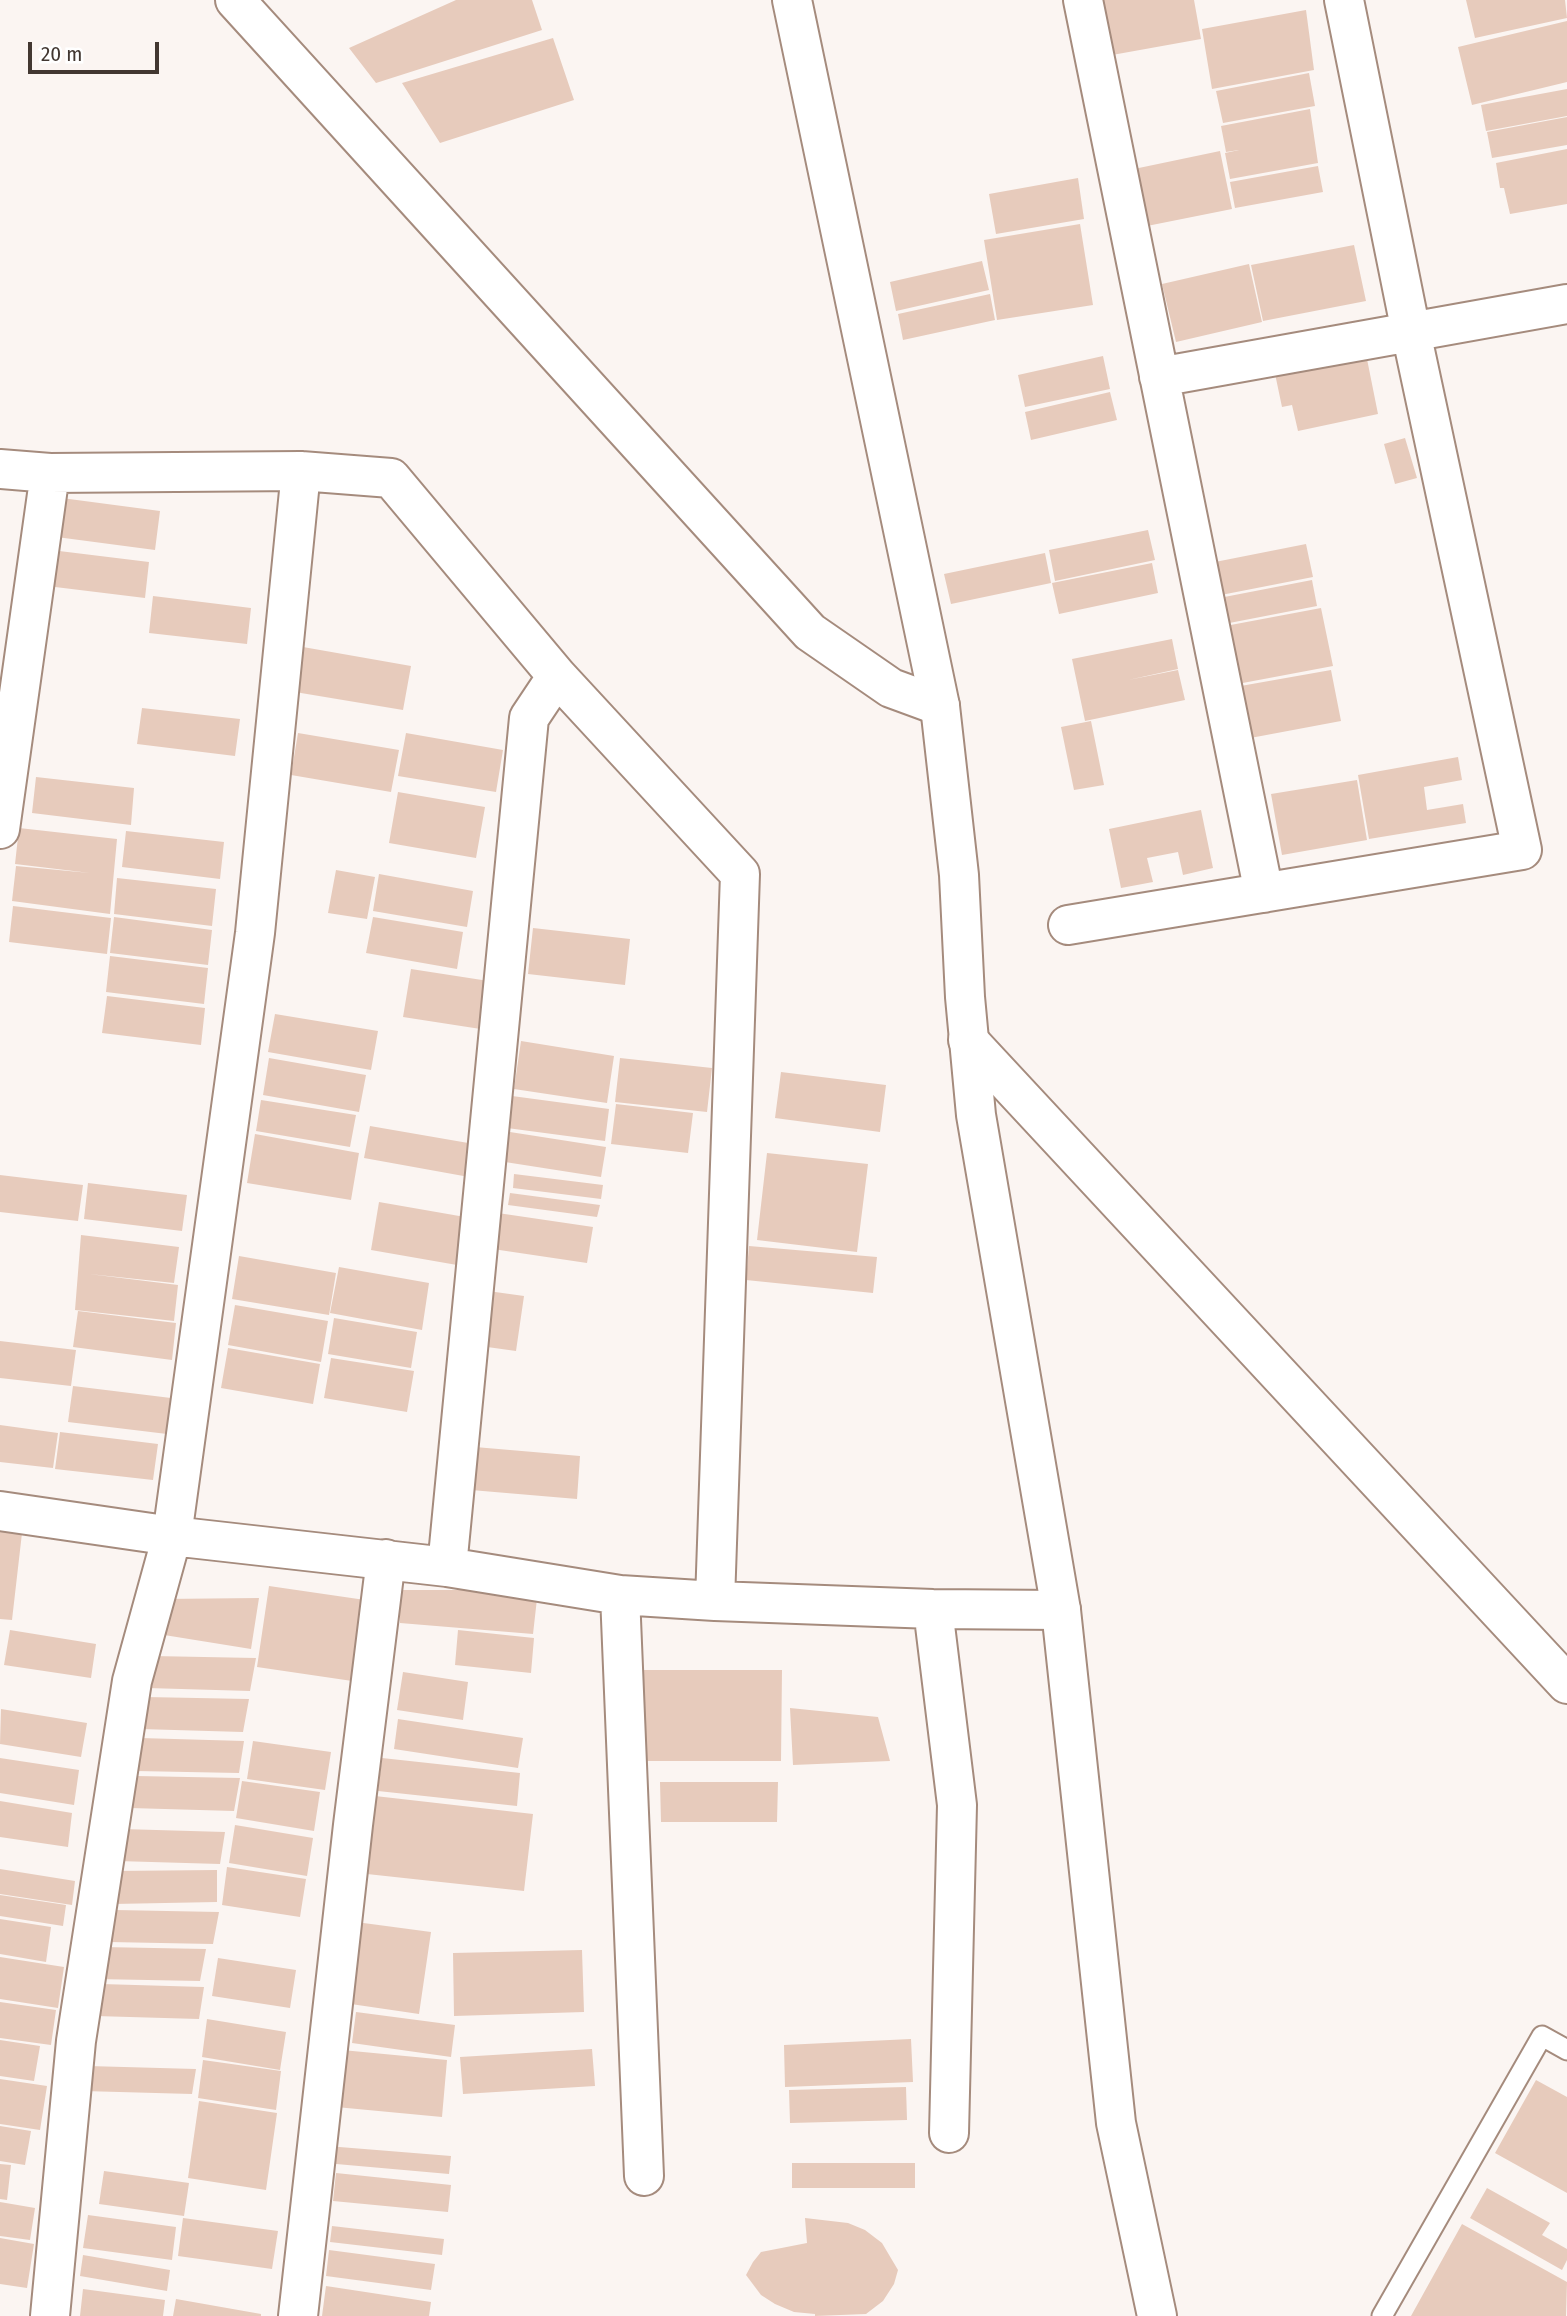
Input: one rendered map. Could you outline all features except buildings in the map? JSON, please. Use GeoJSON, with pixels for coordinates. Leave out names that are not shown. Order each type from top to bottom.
{"type":"FeatureCollection","features":[{"type":"Feature","properties":{"kind":"street"},"geometry":{"type":"LineString","coordinates":[[235,0],[810,632],[891,688],[940,706]]}},
{"type":"Feature","properties":{"kind":"street"},"geometry":{"type":"LineString","coordinates":[[792,0],[940,706],[959,875],[968,1040],[976,1115],[1060,1610],[1116,2123],[1157,2316]]}},
{"type":"Feature","properties":{"kind":"street"},"geometry":{"type":"LineString","coordinates":[[1083,0],[1264,893]]}},
{"type":"Feature","properties":{"kind":"street"},"geometry":{"type":"LineString","coordinates":[[1068,925],[1522,850],[1410,332],[1344,0]]}},
{"type":"Feature","properties":{"kind":"street"},"geometry":{"type":"LineString","coordinates":[[1159,377],[1567,304]]}},
{"type":"Feature","properties":{"kind":"street"},"geometry":{"type":"LineString","coordinates":[[0,469],[50,473],[301,471],[391,478],[557,676],[740,874],[715,1601]]}},
{"type":"Feature","properties":{"kind":"street"},"geometry":{"type":"LineString","coordinates":[[50,2316],[76,2041],[132,1681],[172,1536],[255,933],[301,471]]}},
{"type":"Feature","properties":{"kind":"street"},"geometry":{"type":"LineString","coordinates":[[0,829],[50,473]]}},
{"type":"Feature","properties":{"kind":"street"},"geometry":{"type":"LineString","coordinates":[[447,1567],[529,718],[557,676]]}},
{"type":"Feature","properties":{"kind":"street"},"geometry":{"type":"LineString","coordinates":[[968,1040],[1567,1684]]}},
{"type":"Feature","properties":{"kind":"street"},"geometry":{"type":"LineString","coordinates":[[0,1511],[172,1536],[447,1567],[620,1595],[933,1609],[1060,1610]]}},
{"type":"Feature","properties":{"kind":"street"},"geometry":{"type":"LineString","coordinates":[[298,2316],[386,1559]]}},
{"type":"Feature","properties":{"kind":"street"},"geometry":{"type":"LineString","coordinates":[[620,1595],[643,2176]]}},
{"type":"Feature","properties":{"kind":"street"},"geometry":{"type":"LineString","coordinates":[[933,1609],[957,1805],[949,2133]]}},
{"type":"Feature","properties":{"kind":"lane"},"geometry":{"type":"LineString","coordinates":[[1382,2316],[1542,2036],[1567,2050]]}}]}
